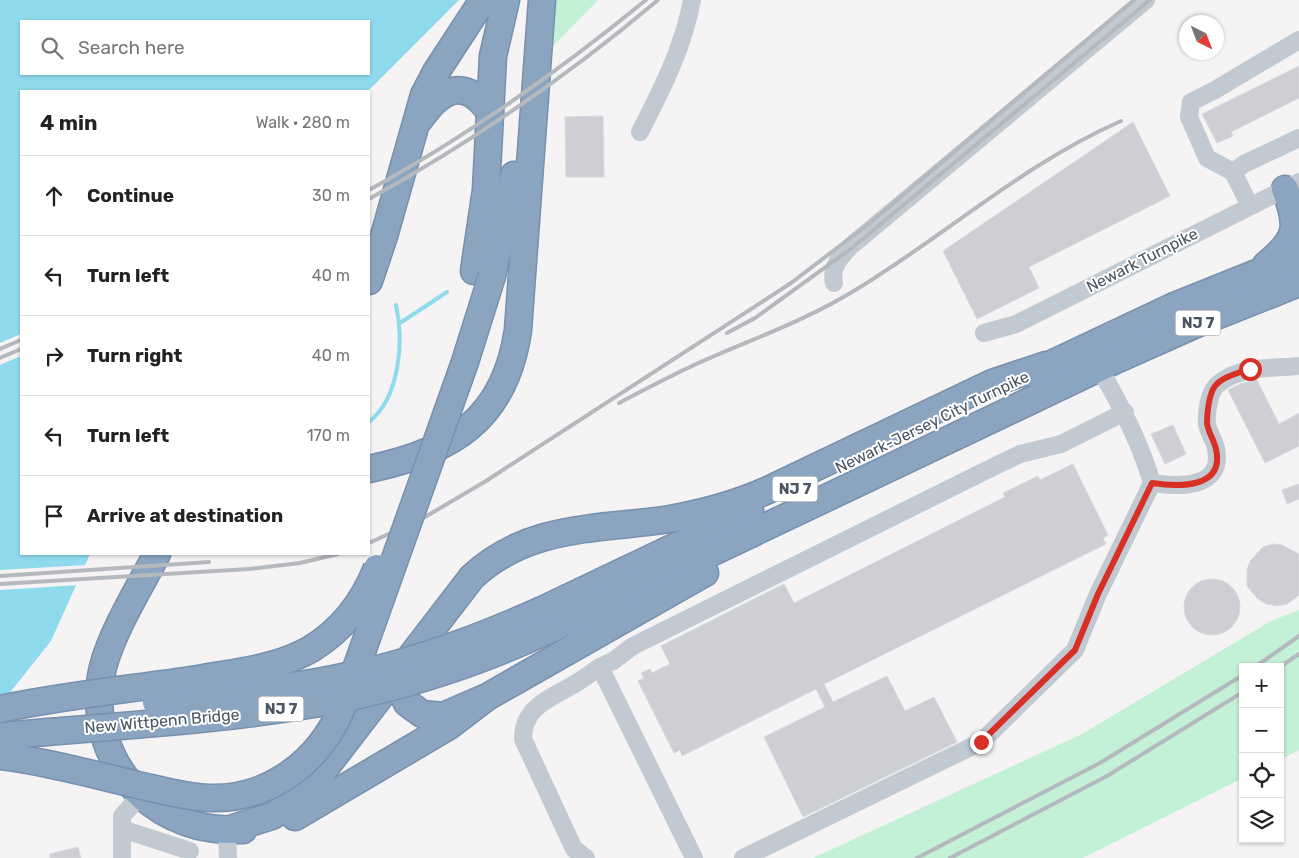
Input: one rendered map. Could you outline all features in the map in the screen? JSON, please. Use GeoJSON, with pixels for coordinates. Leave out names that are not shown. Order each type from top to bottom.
{"type":"FeatureCollection","features":[{"type":"Feature","properties":{"kind":"highway"},"geometry":{"type":"LineString","coordinates":[[370,277],[384,236],[420,103],[431,79],[483,0]]}},
{"type":"Feature","properties":{"kind":"highway"},"geometry":{"type":"LineString","coordinates":[[0,756],[50,764],[172,793],[208,798],[236,796],[263,788],[286,777],[307,761],[331,731],[342,708],[462,371],[483,273],[493,56],[506,0]]}},
{"type":"Feature","properties":{"kind":"highway"},"geometry":{"type":"LineString","coordinates":[[0,711],[36,701],[128,689],[269,666],[300,654],[332,633],[357,607],[374,576],[483,273],[514,181],[531,40],[541,4]]}},
{"type":"Feature","properties":{"kind":"highway"},"geometry":{"type":"LineString","coordinates":[[370,469],[420,457],[456,438],[487,407],[508,369],[518,330],[541,4]]}},
{"type":"Feature","properties":{"kind":"highway"},"geometry":{"type":"LineString","coordinates":[[414,128],[435,99],[452,91],[464,92],[475,96],[490,112]]}},
{"type":"Feature","properties":{"kind":"highway"},"geometry":{"type":"LineString","coordinates":[[1258,271],[1280,253],[1294,232],[1296,217],[1292,186]]}},
{"type":"Feature","properties":{"kind":"highway","name":"Newark-Jersey City Turnpike"},"geometry":{"type":"LineString","coordinates":[[547,619],[1046,365],[1172,307],[1299,256]]}},
{"type":"Feature","properties":{"kind":"highway","name":"Newark-Jersey City Turnpike"},"geometry":{"type":"LineString","coordinates":[[547,619],[906,461],[1201,322],[1299,283]]}},
{"type":"Feature","properties":{"kind":"highway"},"geometry":{"type":"LineString","coordinates":[[227,830],[272,816],[303,797],[426,640],[472,577],[488,563],[515,546],[552,534],[670,519],[736,502],[768,490],[992,383],[1046,365]]}},
{"type":"Feature","properties":{"kind":"highway"},"geometry":{"type":"LineString","coordinates":[[426,640],[403,679],[403,694],[410,706],[422,714],[443,716],[487,697],[663,596],[832,505],[906,461]]}},
{"type":"Feature","properties":{"kind":"highway"},"geometry":{"type":"LineString","coordinates":[[156,555],[111,646],[103,667],[100,689],[101,724],[108,748],[126,779],[141,795],[166,814],[195,825],[227,830],[266,828],[296,816],[449,726],[487,697]]}},
{"type":"Feature","properties":{"kind":"highway","name":"New Wittpenn Bridge"},"geometry":{"type":"LineString","coordinates":[[0,711],[58,711],[229,694],[338,678],[443,650],[547,619]]}},
{"type":"Feature","properties":{"kind":"highway","name":"New Wittpenn Bridge"},"geometry":{"type":"LineString","coordinates":[[0,736],[236,715],[338,700],[444,671],[494,653],[547,619]]}},
{"type":"Feature","properties":{"kind":"street"},"geometry":{"type":"LineString","coordinates":[[640,132],[673,66],[688,22],[692,0]]}},
{"type":"Feature","properties":{"kind":"street"},"geometry":{"type":"LineString","coordinates":[[834,283],[832,274],[834,268],[852,245],[1146,0]]}},
{"type":"Feature","properties":{"kind":"street"},"geometry":{"type":"LineString","coordinates":[[1250,206],[1233,172],[1207,158],[1189,117],[1191,102],[1215,90],[1299,40]]}},
{"type":"Feature","properties":{"kind":"street"},"geometry":{"type":"LineString","coordinates":[[1233,172],[1244,164],[1299,138]]}},
{"type":"Feature","properties":{"kind":"street","name":"Newark Turnpike"},"geometry":{"type":"LineString","coordinates":[[984,333],[1016,324],[1292,186]]}},
{"type":"Feature","properties":{"kind":"street"},"geometry":{"type":"LineString","coordinates":[[1152,483],[1177,487],[1194,484],[1207,478],[1217,465],[1216,449],[1207,424],[1210,396],[1216,385],[1227,377],[1250,369],[1299,366]]}},
{"type":"Feature","properties":{"kind":"street"},"geometry":{"type":"LineString","coordinates":[[743,858],[981,742],[1075,650],[1098,594],[1152,483],[1146,461],[1125,412],[1100,368]]}},
{"type":"Feature","properties":{"kind":"street"},"geometry":{"type":"LineString","coordinates":[[586,858],[574,848],[523,739],[523,726],[530,712],[633,646],[1020,454],[1061,444],[1125,412]]}},
{"type":"Feature","properties":{"kind":"street"},"geometry":{"type":"LineString","coordinates":[[606,664],[694,858]]}},
{"type":"Feature","properties":{"kind":"street"},"geometry":{"type":"LineString","coordinates":[[122,858],[122,816],[141,795]]}},
{"type":"Feature","properties":{"kind":"street"},"geometry":{"type":"LineString","coordinates":[[122,829],[189,854],[195,825]]}},
{"type":"Feature","properties":{"kind":"street"},"geometry":{"type":"LineString","coordinates":[[227,830],[228,858]]}},
{"type":"Feature","properties":{"kind":"green space"},"geometry":{"type":"Polygon","coordinates":[[[552,0],[598,0],[552,47],[552,0]]]}},
{"type":"Feature","properties":{"kind":"green space"},"geometry":{"type":"Polygon","coordinates":[[[1299,610],[1299,750],[1284,758],[1284,663],[1239,663],[1239,780],[1083,858],[813,858],[1082,734],[1271,621],[1299,610]]]}},
{"type":"Feature","properties":{"kind":"water"},"geometry":{"type":"Polygon","coordinates":[[[0,0],[459,0],[369,90],[20,90],[20,555],[90,555],[51,641],[0,705],[0,0]]]}},
{"type":"Feature","properties":{"kind":"pier"},"geometry":{"type":"Polygon","coordinates":[[[20,334],[20,356],[0,365],[0,343],[20,334]]]}},
{"type":"Feature","properties":{"kind":"pier"},"geometry":{"type":"Polygon","coordinates":[[[87,565],[79,585],[0,590],[0,570],[87,565]]]}},
{"type":"Feature","properties":{"kind":"building"},"geometry":{"type":"Polygon","coordinates":[[[1299,66],[1299,98],[1231,132],[1233,136],[1217,143],[1202,114],[1299,66]]]}},
{"type":"Feature","properties":{"kind":"building"},"geometry":{"type":"Polygon","coordinates":[[[603,116],[604,177],[566,177],[565,117],[603,116]]]}},
{"type":"Feature","properties":{"kind":"building"},"geometry":{"type":"Polygon","coordinates":[[[1133,122],[1170,196],[1029,267],[1039,288],[977,319],[943,251],[1133,122]]]}},
{"type":"Feature","properties":{"kind":"building"},"geometry":{"type":"Polygon","coordinates":[[[1257,380],[1279,424],[1299,413],[1299,446],[1265,463],[1228,390],[1240,384],[1257,380]]]}},
{"type":"Feature","properties":{"kind":"building"},"geometry":{"type":"Polygon","coordinates":[[[1173,425],[1186,454],[1165,464],[1151,434],[1173,425]]]}},
{"type":"Feature","properties":{"kind":"building"},"geometry":{"type":"Polygon","coordinates":[[[1073,464],[1108,535],[1103,538],[1106,544],[824,684],[833,702],[887,676],[905,711],[934,697],[957,742],[803,817],[764,737],[825,707],[816,689],[682,756],[680,750],[674,753],[638,681],[644,678],[641,673],[650,669],[652,673],[670,664],[661,646],[784,584],[794,603],[1005,497],[1003,493],[1038,476],[1040,480],[1073,464]]]}},
{"type":"Feature","properties":{"kind":"building"},"geometry":{"type":"Polygon","coordinates":[[[1299,484],[1299,499],[1287,504],[1282,490],[1299,484]]]}},
{"type":"Feature","properties":{"kind":"building"},"geometry":{"type":"Polygon","coordinates":[[[1273,544],[1282,545],[1299,554],[1299,595],[1287,604],[1277,606],[1266,604],[1257,598],[1247,586],[1247,570],[1250,561],[1263,547],[1273,544]]]}},
{"type":"Feature","properties":{"kind":"building"},"geometry":{"type":"Polygon","coordinates":[[[1212,579],[1232,587],[1240,607],[1232,627],[1212,635],[1192,627],[1184,607],[1192,587],[1212,579]]]}},
{"type":"Feature","properties":{"kind":"building"},"geometry":{"type":"Polygon","coordinates":[[[78,847],[81,858],[50,858],[50,854],[78,847]]]}},
{"type":"Feature","properties":{"kind":"waterway"},"geometry":{"type":"LineString","coordinates":[[400,323],[447,292]]}},
{"type":"Feature","properties":{"kind":"waterway"},"geometry":{"type":"LineString","coordinates":[[370,421],[387,398],[397,368],[400,335],[396,305]]}},
{"type":"Feature","properties":{"kind":"railway"},"geometry":{"type":"LineString","coordinates":[[370,189],[442,148],[512,101],[580,52],[646,0]]}},
{"type":"Feature","properties":{"kind":"railway"},"geometry":{"type":"LineString","coordinates":[[370,198],[445,155],[518,107],[589,55],[658,0]]}},
{"type":"Feature","properties":{"kind":"railway"},"geometry":{"type":"LineString","coordinates":[[370,543],[425,517],[486,481],[791,283],[870,223],[1134,0]]}},
{"type":"Feature","properties":{"kind":"railway"},"geometry":{"type":"LineString","coordinates":[[727,333],[755,318],[852,248],[1150,0]]}},
{"type":"Feature","properties":{"kind":"railway"},"geometry":{"type":"LineString","coordinates":[[619,403],[681,371],[837,301],[890,268],[986,200],[1052,157],[1121,121]]}},
{"type":"Feature","properties":{"kind":"railway"},"geometry":{"type":"LineString","coordinates":[[0,349],[20,340]]}},
{"type":"Feature","properties":{"kind":"railway"},"geometry":{"type":"LineString","coordinates":[[0,358],[20,349]]}},
{"type":"Feature","properties":{"kind":"railway"},"geometry":{"type":"LineString","coordinates":[[0,584],[249,569],[300,563],[334,555]]}},
{"type":"Feature","properties":{"kind":"railway"},"geometry":{"type":"LineString","coordinates":[[0,576],[209,562]]}},
{"type":"Feature","properties":{"kind":"railway"},"geometry":{"type":"LineString","coordinates":[[1261,663],[1299,636]]}},
{"type":"Feature","properties":{"kind":"railway"},"geometry":{"type":"LineString","coordinates":[[1284,664],[1299,654]]}},
{"type":"Feature","properties":{"kind":"railway"},"geometry":{"type":"LineString","coordinates":[[917,858],[1100,763],[1239,677]]}},
{"type":"Feature","properties":{"kind":"railway"},"geometry":{"type":"LineString","coordinates":[[950,858],[1107,776],[1239,694]]}},
{"type":"Feature","properties":{"kind":"route"},"geometry":{"type":"LineString","coordinates":[[981,742],[1075,650],[1098,594],[1152,483],[1177,487],[1194,484],[1207,478],[1217,465],[1216,449],[1207,424],[1210,396],[1216,385],[1227,377],[1250,369]]}}]}
